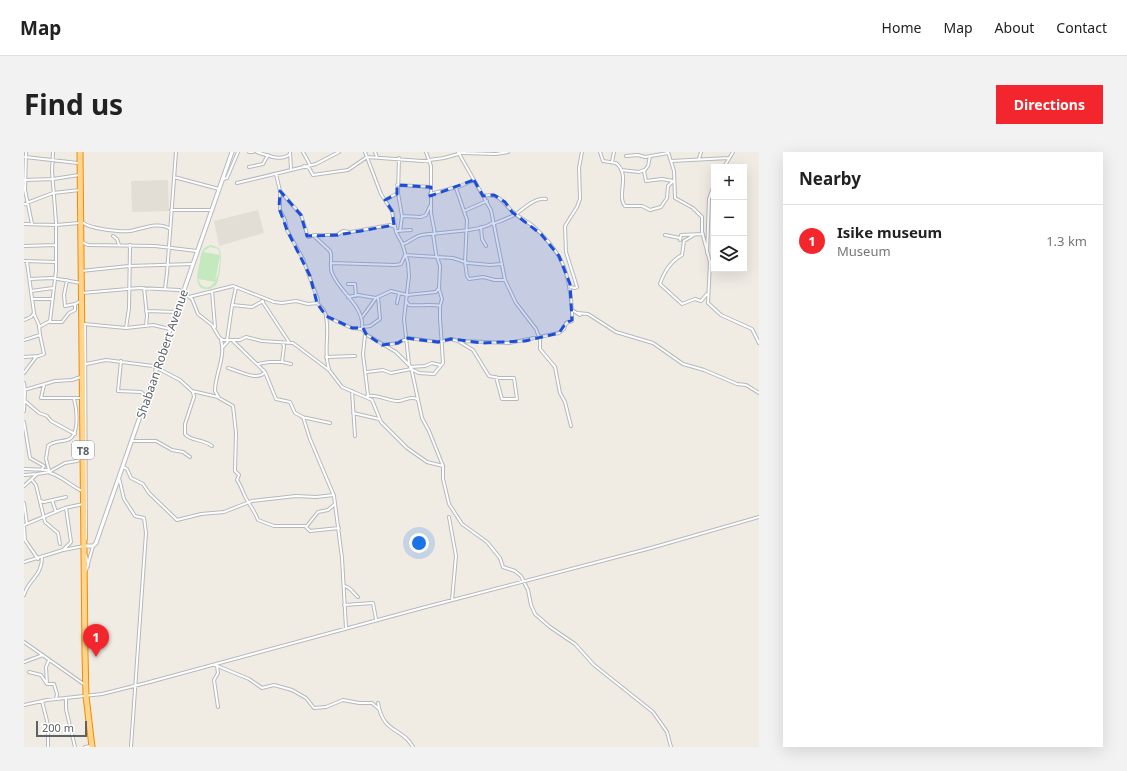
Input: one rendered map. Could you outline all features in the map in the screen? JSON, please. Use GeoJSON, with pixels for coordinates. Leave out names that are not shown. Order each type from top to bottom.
{"type":"FeatureCollection","features":[{"type":"Feature","properties":{"kind":"highway","name":"T8"},"geometry":{"type":"LineString","coordinates":[[80,152],[86,696],[92,746]]}},
{"type":"Feature","properties":{"kind":"street"},"geometry":{"type":"LineString","coordinates":[[26,152],[24,180],[32,224]]}},
{"type":"Feature","properties":{"kind":"street"},"geometry":{"type":"LineString","coordinates":[[50,322],[53,288],[56,279],[56,225],[52,179],[53,152]]}},
{"type":"Feature","properties":{"kind":"street"},"geometry":{"type":"LineString","coordinates":[[164,289],[176,152]]}},
{"type":"Feature","properties":{"kind":"street","name":"Shabaan Robert Avenue"},"geometry":{"type":"LineString","coordinates":[[93,546],[132,441],[232,152]]}},
{"type":"Feature","properties":{"kind":"street"},"geometry":{"type":"LineString","coordinates":[[223,179],[227,178],[231,172],[238,152]]}},
{"type":"Feature","properties":{"kind":"street"},"geometry":{"type":"LineString","coordinates":[[257,152],[282,158],[290,153],[291,169]]}},
{"type":"Feature","properties":{"kind":"street"},"geometry":{"type":"LineString","coordinates":[[303,152],[310,165]]}},
{"type":"Feature","properties":{"kind":"street"},"geometry":{"type":"LineString","coordinates":[[237,183],[319,163],[339,152]]}},
{"type":"Feature","properties":{"kind":"street"},"geometry":{"type":"LineString","coordinates":[[365,152],[375,179],[392,211],[396,231],[403,244],[409,276],[404,319],[410,367],[422,418],[429,431],[443,466],[443,479],[448,502],[460,522],[466,528],[487,542],[500,558],[503,567],[517,572],[528,590],[531,605],[535,614],[550,627],[575,644],[592,662],[653,712],[665,729],[671,747]]}},
{"type":"Feature","properties":{"kind":"street"},"geometry":{"type":"LineString","coordinates":[[375,152],[377,157]]}},
{"type":"Feature","properties":{"kind":"street"},"geometry":{"type":"LineString","coordinates":[[365,334],[396,352],[418,373],[433,374],[443,362],[440,306],[442,299],[439,289],[440,266],[434,234],[430,194],[431,166],[426,152]]}},
{"type":"Feature","properties":{"kind":"street"},"geometry":{"type":"LineString","coordinates":[[304,166],[309,168],[313,174],[325,174],[348,170],[367,157],[428,160],[459,153],[496,154],[508,152]]}},
{"type":"Feature","properties":{"kind":"street"},"geometry":{"type":"LineString","coordinates":[[570,287],[577,287],[567,254],[565,226],[577,207],[580,199],[579,168],[582,152]]}},
{"type":"Feature","properties":{"kind":"street"},"geometry":{"type":"LineString","coordinates":[[600,152],[603,162],[618,164],[622,170],[624,183],[622,202],[626,206],[642,206],[649,210],[660,206],[666,199],[668,186],[674,181]]}},
{"type":"Feature","properties":{"kind":"street"},"geometry":{"type":"LineString","coordinates":[[612,162],[614,152]]}},
{"type":"Feature","properties":{"kind":"street"},"geometry":{"type":"LineString","coordinates":[[699,159],[701,152]]}},
{"type":"Feature","properties":{"kind":"street"},"geometry":{"type":"LineString","coordinates":[[726,164],[732,152]]}},
{"type":"Feature","properties":{"kind":"street"},"geometry":{"type":"LineString","coordinates":[[459,153],[493,214],[493,223],[505,280],[512,298],[531,321],[540,338],[540,349],[556,368],[560,393],[565,402],[571,426]]}},
{"type":"Feature","properties":{"kind":"street"},"geometry":{"type":"LineString","coordinates":[[626,156],[650,156],[668,153],[671,161],[676,199],[693,208],[702,215],[703,234],[710,266],[707,292],[708,303],[716,312],[752,329],[759,343]]}},
{"type":"Feature","properties":{"kind":"street"},"geometry":{"type":"LineString","coordinates":[[249,167],[263,164],[267,154]]}},
{"type":"Feature","properties":{"kind":"street"},"geometry":{"type":"LineString","coordinates":[[622,170],[639,172],[644,170],[648,166],[650,156]]}},
{"type":"Feature","properties":{"kind":"street"},"geometry":{"type":"LineString","coordinates":[[25,157],[77,162],[80,166]]}},
{"type":"Feature","properties":{"kind":"street"},"geometry":{"type":"LineString","coordinates":[[399,158],[397,185],[402,216],[400,231]]}},
{"type":"Feature","properties":{"kind":"street"},"geometry":{"type":"LineString","coordinates":[[671,161],[699,159],[704,161],[729,158]]}},
{"type":"Feature","properties":{"kind":"street"},"geometry":{"type":"LineString","coordinates":[[644,170],[647,182],[662,179],[674,181]]}},
{"type":"Feature","properties":{"kind":"street"},"geometry":{"type":"LineString","coordinates":[[24,180],[52,179],[80,174]]}},
{"type":"Feature","properties":{"kind":"street"},"geometry":{"type":"LineString","coordinates":[[276,174],[280,191],[280,210],[286,220],[287,230],[303,259],[310,276],[313,289],[318,300],[317,303],[323,309],[326,316],[326,358],[329,370],[340,385],[352,391],[367,396],[398,401],[415,398],[418,400]]}},
{"type":"Feature","properties":{"kind":"street"},"geometry":{"type":"LineString","coordinates":[[174,177],[219,189]]}},
{"type":"Feature","properties":{"kind":"street"},"geometry":{"type":"LineString","coordinates":[[430,194],[457,187],[474,180]]}},
{"type":"Feature","properties":{"kind":"street"},"geometry":{"type":"LineString","coordinates":[[397,185],[430,187]]}},
{"type":"Feature","properties":{"kind":"street"},"geometry":{"type":"LineString","coordinates":[[457,187],[464,211],[467,229],[465,262],[468,278],[505,280]]}},
{"type":"Feature","properties":{"kind":"street"},"geometry":{"type":"LineString","coordinates":[[24,204],[53,193],[80,190]]}},
{"type":"Feature","properties":{"kind":"street"},"geometry":{"type":"LineString","coordinates":[[280,191],[301,215],[307,237],[314,235],[337,235],[343,231],[353,232],[390,225],[395,227]]}},
{"type":"Feature","properties":{"kind":"street"},"geometry":{"type":"LineString","coordinates":[[385,200],[398,193]]}},
{"type":"Feature","properties":{"kind":"street"},"geometry":{"type":"LineString","coordinates":[[708,252],[711,193]]}},
{"type":"Feature","properties":{"kind":"street"},"geometry":{"type":"LineString","coordinates":[[458,341],[509,342],[540,338],[560,333],[566,323],[572,321],[570,287],[567,274],[557,254],[541,234],[516,214],[505,202],[494,195],[483,196]]}},
{"type":"Feature","properties":{"kind":"street"},"geometry":{"type":"LineString","coordinates":[[403,244],[419,235],[482,227],[516,214],[528,204],[544,198],[546,199]]}},
{"type":"Feature","properties":{"kind":"street"},"geometry":{"type":"LineString","coordinates":[[464,211],[486,201]]}},
{"type":"Feature","properties":{"kind":"street"},"geometry":{"type":"LineString","coordinates":[[402,216],[421,217],[426,214],[431,205]]}},
{"type":"Feature","properties":{"kind":"street"},"geometry":{"type":"LineString","coordinates":[[171,210],[212,210]]}},
{"type":"Feature","properties":{"kind":"street"},"geometry":{"type":"LineString","coordinates":[[24,224],[56,225],[80,221],[85,225],[100,229],[127,231],[155,226],[170,229]]}},
{"type":"Feature","properties":{"kind":"street"},"geometry":{"type":"LineString","coordinates":[[482,227],[482,239],[486,246]]}},
{"type":"Feature","properties":{"kind":"street"},"geometry":{"type":"LineString","coordinates":[[396,231],[411,230]]}},
{"type":"Feature","properties":{"kind":"street"},"geometry":{"type":"LineString","coordinates":[[665,235],[680,239],[681,235],[703,234]]}},
{"type":"Feature","properties":{"kind":"street"},"geometry":{"type":"LineString","coordinates":[[314,235],[330,251],[331,271],[337,282],[360,311],[362,317],[362,328],[365,334],[364,354],[367,396],[374,403],[379,419],[386,428],[420,458],[428,463],[443,466]]}},
{"type":"Feature","properties":{"kind":"street"},"geometry":{"type":"LineString","coordinates":[[694,235],[684,242],[682,256],[676,257],[660,284],[682,304],[695,299],[701,301],[707,292]]}},
{"type":"Feature","properties":{"kind":"street"},"geometry":{"type":"LineString","coordinates":[[113,236],[117,239],[119,245]]}},
{"type":"Feature","properties":{"kind":"street"},"geometry":{"type":"LineString","coordinates":[[80,239],[86,244],[130,245],[197,252]]}},
{"type":"Feature","properties":{"kind":"street"},"geometry":{"type":"LineString","coordinates":[[24,246],[56,245]]}},
{"type":"Feature","properties":{"kind":"street"},"geometry":{"type":"LineString","coordinates":[[126,328],[130,289],[130,245]]}},
{"type":"Feature","properties":{"kind":"street"},"geometry":{"type":"LineString","coordinates":[[331,263],[348,265],[398,265],[403,261],[405,255]]}},
{"type":"Feature","properties":{"kind":"street"},"geometry":{"type":"LineString","coordinates":[[405,255],[453,258],[465,262],[490,265],[501,264]]}},
{"type":"Feature","properties":{"kind":"street"},"geometry":{"type":"LineString","coordinates":[[24,373],[34,359],[44,353],[39,327],[34,314],[32,291],[26,262],[56,262]]}},
{"type":"Feature","properties":{"kind":"street"},"geometry":{"type":"LineString","coordinates":[[81,271],[129,266],[194,264]]}},
{"type":"Feature","properties":{"kind":"street"},"geometry":{"type":"LineString","coordinates":[[30,279],[56,279],[81,283]]}},
{"type":"Feature","properties":{"kind":"street"},"geometry":{"type":"LineString","coordinates":[[67,280],[64,304],[66,306],[81,301]]}},
{"type":"Feature","properties":{"kind":"street"},"geometry":{"type":"LineString","coordinates":[[348,284],[355,284],[356,296]]}},
{"type":"Feature","properties":{"kind":"street"},"geometry":{"type":"LineString","coordinates":[[188,297],[231,286],[266,300],[281,303],[296,301],[308,304],[317,303]]}},
{"type":"Feature","properties":{"kind":"street"},"geometry":{"type":"LineString","coordinates":[[222,348],[230,340],[232,305],[236,287]]}},
{"type":"Feature","properties":{"kind":"street"},"geometry":{"type":"LineString","coordinates":[[32,291],[53,288]]}},
{"type":"Feature","properties":{"kind":"street"},"geometry":{"type":"LineString","coordinates":[[144,288],[146,326]]}},
{"type":"Feature","properties":{"kind":"street"},"geometry":{"type":"LineString","coordinates":[[81,293],[144,288],[164,289],[183,292],[194,302]]}},
{"type":"Feature","properties":{"kind":"street"},"geometry":{"type":"LineString","coordinates":[[348,297],[377,297],[391,291],[398,294],[407,295],[436,292],[439,289]]}},
{"type":"Feature","properties":{"kind":"street"},"geometry":{"type":"LineString","coordinates":[[212,292],[215,328]]}},
{"type":"Feature","properties":{"kind":"street"},"geometry":{"type":"LineString","coordinates":[[396,303],[398,294]]}},
{"type":"Feature","properties":{"kind":"street"},"geometry":{"type":"LineString","coordinates":[[193,296],[198,314],[215,328],[221,339],[222,348],[215,390],[220,398]]}},
{"type":"Feature","properties":{"kind":"street"},"geometry":{"type":"LineString","coordinates":[[326,316],[350,327],[362,328],[370,326],[380,319],[377,297]]}},
{"type":"Feature","properties":{"kind":"street"},"geometry":{"type":"LineString","coordinates":[[362,317],[377,297]]}},
{"type":"Feature","properties":{"kind":"street"},"geometry":{"type":"LineString","coordinates":[[32,299],[53,299]]}},
{"type":"Feature","properties":{"kind":"street"},"geometry":{"type":"LineString","coordinates":[[232,305],[252,307],[266,300]]}},
{"type":"Feature","properties":{"kind":"street"},"geometry":{"type":"LineString","coordinates":[[406,300],[409,305],[425,306],[435,304],[440,306]]}},
{"type":"Feature","properties":{"kind":"street"},"geometry":{"type":"LineString","coordinates":[[262,301],[289,342]]}},
{"type":"Feature","properties":{"kind":"street"},"geometry":{"type":"LineString","coordinates":[[39,327],[50,322],[62,322],[69,313],[75,310],[75,304]]}},
{"type":"Feature","properties":{"kind":"street"},"geometry":{"type":"LineString","coordinates":[[572,310],[580,315]]}},
{"type":"Feature","properties":{"kind":"street"},"geometry":{"type":"LineString","coordinates":[[146,311],[177,312]]}},
{"type":"Feature","properties":{"kind":"street"},"geometry":{"type":"LineString","coordinates":[[577,313],[588,314],[614,332],[653,343],[683,364],[704,370],[737,384],[746,385],[759,393]]}},
{"type":"Feature","properties":{"kind":"street"},"geometry":{"type":"LineString","coordinates":[[24,320],[34,314]]}},
{"type":"Feature","properties":{"kind":"street"},"geometry":{"type":"LineString","coordinates":[[88,566],[85,546],[86,364],[83,323],[126,328],[161,326],[171,329]]}},
{"type":"Feature","properties":{"kind":"street"},"geometry":{"type":"LineString","coordinates":[[24,340],[40,335]]}},
{"type":"Feature","properties":{"kind":"street"},"geometry":{"type":"LineString","coordinates":[[221,339],[240,340],[246,337],[262,341],[289,342],[301,347],[319,364],[329,370]]}},
{"type":"Feature","properties":{"kind":"street"},"geometry":{"type":"LineString","coordinates":[[382,344],[392,345],[406,338],[441,341],[451,339],[458,341],[474,350],[488,375],[496,378],[514,378],[517,398],[502,399],[496,378]]}},
{"type":"Feature","properties":{"kind":"street"},"geometry":{"type":"LineString","coordinates":[[230,340],[265,372],[276,400],[290,402],[295,414],[302,417],[330,423]]}},
{"type":"Feature","properties":{"kind":"street"},"geometry":{"type":"LineString","coordinates":[[282,341],[284,346],[282,362]]}},
{"type":"Feature","properties":{"kind":"street"},"geometry":{"type":"LineString","coordinates":[[24,357],[40,356]]}},
{"type":"Feature","properties":{"kind":"street"},"geometry":{"type":"LineString","coordinates":[[326,358],[355,356]]}},
{"type":"Feature","properties":{"kind":"street"},"geometry":{"type":"LineString","coordinates":[[86,364],[106,360],[121,361],[157,368],[180,380],[193,392],[220,398],[233,406],[236,432],[235,471],[239,475],[236,480],[243,488],[248,502],[259,522],[275,526],[306,526],[312,531],[339,528]]}},
{"type":"Feature","properties":{"kind":"street"},"geometry":{"type":"LineString","coordinates":[[121,361],[118,391],[141,392],[147,398]]}},
{"type":"Feature","properties":{"kind":"street"},"geometry":{"type":"LineString","coordinates":[[256,364],[269,362],[291,364]]}},
{"type":"Feature","properties":{"kind":"street"},"geometry":{"type":"LineString","coordinates":[[366,372],[384,370],[391,373],[410,367],[425,366],[432,363],[440,365]]}},
{"type":"Feature","properties":{"kind":"street"},"geometry":{"type":"LineString","coordinates":[[228,368],[256,376],[262,376],[265,372]]}},
{"type":"Feature","properties":{"kind":"street"},"geometry":{"type":"LineString","coordinates":[[25,390],[55,381],[72,380],[82,376]]}},
{"type":"Feature","properties":{"kind":"street"},"geometry":{"type":"LineString","coordinates":[[24,383],[24,411]]}},
{"type":"Feature","properties":{"kind":"street"},"geometry":{"type":"LineString","coordinates":[[44,385],[41,398],[82,398]]}},
{"type":"Feature","properties":{"kind":"street"},"geometry":{"type":"LineString","coordinates":[[352,391],[355,436]]}},
{"type":"Feature","properties":{"kind":"street"},"geometry":{"type":"LineString","coordinates":[[193,392],[194,397],[185,424],[185,434],[187,437],[200,440],[212,446]]}},
{"type":"Feature","properties":{"kind":"street"},"geometry":{"type":"LineString","coordinates":[[49,471],[46,459],[48,446],[53,442],[70,439],[74,434],[76,413],[74,399]]}},
{"type":"Feature","properties":{"kind":"street"},"geometry":{"type":"LineString","coordinates":[[25,402],[39,413],[48,416],[51,421],[74,434]]}},
{"type":"Feature","properties":{"kind":"street"},"geometry":{"type":"LineString","coordinates":[[353,413],[379,419]]}},
{"type":"Feature","properties":{"kind":"street"},"geometry":{"type":"LineString","coordinates":[[302,417],[334,495],[339,528],[346,628]]}},
{"type":"Feature","properties":{"kind":"street"},"geometry":{"type":"LineString","coordinates":[[24,423],[29,456],[31,459],[44,466],[42,469]]}},
{"type":"Feature","properties":{"kind":"street"},"geometry":{"type":"LineString","coordinates":[[132,441],[156,441],[172,450],[179,451],[190,457]]}},
{"type":"Feature","properties":{"kind":"street"},"geometry":{"type":"LineString","coordinates":[[24,475],[53,470],[65,463],[77,461],[83,456]]}},
{"type":"Feature","properties":{"kind":"street"},"geometry":{"type":"LineString","coordinates":[[122,467],[127,469],[132,478],[143,484],[149,494],[177,520],[201,514],[224,512],[248,502],[294,496],[316,497],[334,495]]}},
{"type":"Feature","properties":{"kind":"street"},"geometry":{"type":"LineString","coordinates":[[24,469],[42,469],[49,471],[83,491]]}},
{"type":"Feature","properties":{"kind":"street"},"geometry":{"type":"LineString","coordinates":[[24,486],[39,473]]}},
{"type":"Feature","properties":{"kind":"street"},"geometry":{"type":"LineString","coordinates":[[119,476],[124,499],[135,516],[144,518],[146,533],[143,604],[135,685],[137,694],[131,747]]}},
{"type":"Feature","properties":{"kind":"street"},"geometry":{"type":"LineString","coordinates":[[32,480],[36,485],[45,522],[58,533],[60,544]]}},
{"type":"Feature","properties":{"kind":"street"},"geometry":{"type":"LineString","coordinates":[[40,500],[43,502],[66,497]]}},
{"type":"Feature","properties":{"kind":"street"},"geometry":{"type":"LineString","coordinates":[[52,500],[56,512]]}},
{"type":"Feature","properties":{"kind":"street"},"geometry":{"type":"LineString","coordinates":[[24,503],[25,540],[38,559]]}},
{"type":"Feature","properties":{"kind":"street"},"geometry":{"type":"LineString","coordinates":[[25,525],[66,508],[83,504]]}},
{"type":"Feature","properties":{"kind":"street"},"geometry":{"type":"LineString","coordinates":[[306,526],[318,512],[328,510],[335,504]]}},
{"type":"Feature","properties":{"kind":"street"},"geometry":{"type":"LineString","coordinates":[[64,550],[71,542],[66,508]]}},
{"type":"Feature","properties":{"kind":"street"},"geometry":{"type":"LineString","coordinates":[[449,517],[456,561],[452,600]]}},
{"type":"Feature","properties":{"kind":"street"},"geometry":{"type":"LineString","coordinates":[[24,705],[42,701],[86,696],[216,666],[346,628],[651,548],[759,517]]}},
{"type":"Feature","properties":{"kind":"street"},"geometry":{"type":"LineString","coordinates":[[24,562],[42,558],[64,550],[93,546],[84,576]]}},
{"type":"Feature","properties":{"kind":"street"},"geometry":{"type":"LineString","coordinates":[[24,595],[27,587],[42,567],[42,558]]}},
{"type":"Feature","properties":{"kind":"street"},"geometry":{"type":"LineString","coordinates":[[344,586],[349,588],[352,594],[358,597]]}},
{"type":"Feature","properties":{"kind":"street"},"geometry":{"type":"LineString","coordinates":[[344,605],[373,603],[377,620]]}},
{"type":"Feature","properties":{"kind":"street"},"geometry":{"type":"LineString","coordinates":[[24,642],[86,686]]}},
{"type":"Feature","properties":{"kind":"street"},"geometry":{"type":"LineString","coordinates":[[24,662],[43,655]]}},
{"type":"Feature","properties":{"kind":"street"},"geometry":{"type":"LineString","coordinates":[[47,684],[46,667],[49,660]]}},
{"type":"Feature","properties":{"kind":"street"},"geometry":{"type":"LineString","coordinates":[[216,666],[218,673],[214,680],[218,707]]}},
{"type":"Feature","properties":{"kind":"street"},"geometry":{"type":"LineString","coordinates":[[216,666],[249,679],[262,688],[274,685],[292,690],[306,698],[313,708],[326,707],[343,700],[360,703],[372,703],[379,709]]}},
{"type":"Feature","properties":{"kind":"street"},"geometry":{"type":"LineString","coordinates":[[29,672],[41,674],[47,684]]}},
{"type":"Feature","properties":{"kind":"street"},"geometry":{"type":"LineString","coordinates":[[47,684],[54,685],[57,694],[56,699]]}},
{"type":"Feature","properties":{"kind":"street"},"geometry":{"type":"LineString","coordinates":[[66,698],[66,709],[75,747]]}},
{"type":"Feature","properties":{"kind":"street"},"geometry":{"type":"LineString","coordinates":[[42,701],[48,725],[48,747]]}},
{"type":"Feature","properties":{"kind":"street"},"geometry":{"type":"LineString","coordinates":[[378,703],[379,709],[387,725],[405,737],[412,747]]}},
{"type":"Feature","properties":{"kind":"street"},"geometry":{"type":"LineString","coordinates":[[85,747],[92,746]]}},
{"type":"Feature","properties":{"kind":"highlighted area"},"geometry":{"type":"Polygon","coordinates":[[[474,180],[483,196],[494,195],[505,202],[512,212],[541,234],[559,256],[570,284],[572,320],[566,323],[559,333],[525,341],[483,343],[451,339],[438,342],[406,338],[398,343],[382,345],[366,334],[363,328],[352,328],[326,316],[317,303],[310,276],[287,230],[279,208],[280,191],[301,215],[307,236],[338,235],[394,225],[392,211],[385,200],[397,194],[397,185],[431,187],[430,196],[474,180]]]}},
{"type":"Feature","properties":{"kind":"shaded area"},"geometry":{"type":"Polygon","coordinates":[[[168,180],[169,211],[132,212],[131,181],[168,180]]]}},
{"type":"Feature","properties":{"kind":"shaded area"},"geometry":{"type":"Polygon","coordinates":[[[258,210],[264,233],[219,246],[214,221],[258,210]]]}},
{"type":"Feature","properties":{"kind":"green space"},"geometry":{"type":"Polygon","coordinates":[[[211,245],[219,248],[221,261],[220,272],[216,285],[208,289],[200,286],[197,279],[198,269],[202,253],[204,249],[211,245]],[[210,247],[203,252],[220,255],[218,249],[210,247]],[[220,257],[215,281],[218,274],[220,257]],[[198,279],[201,285],[207,287],[212,286],[214,282],[198,279]]]}},
{"type":"Feature","properties":{"kind":"place","name":"Isike museum"},"geometry":{"type":"Point","coordinates":[96,657]}}]}
